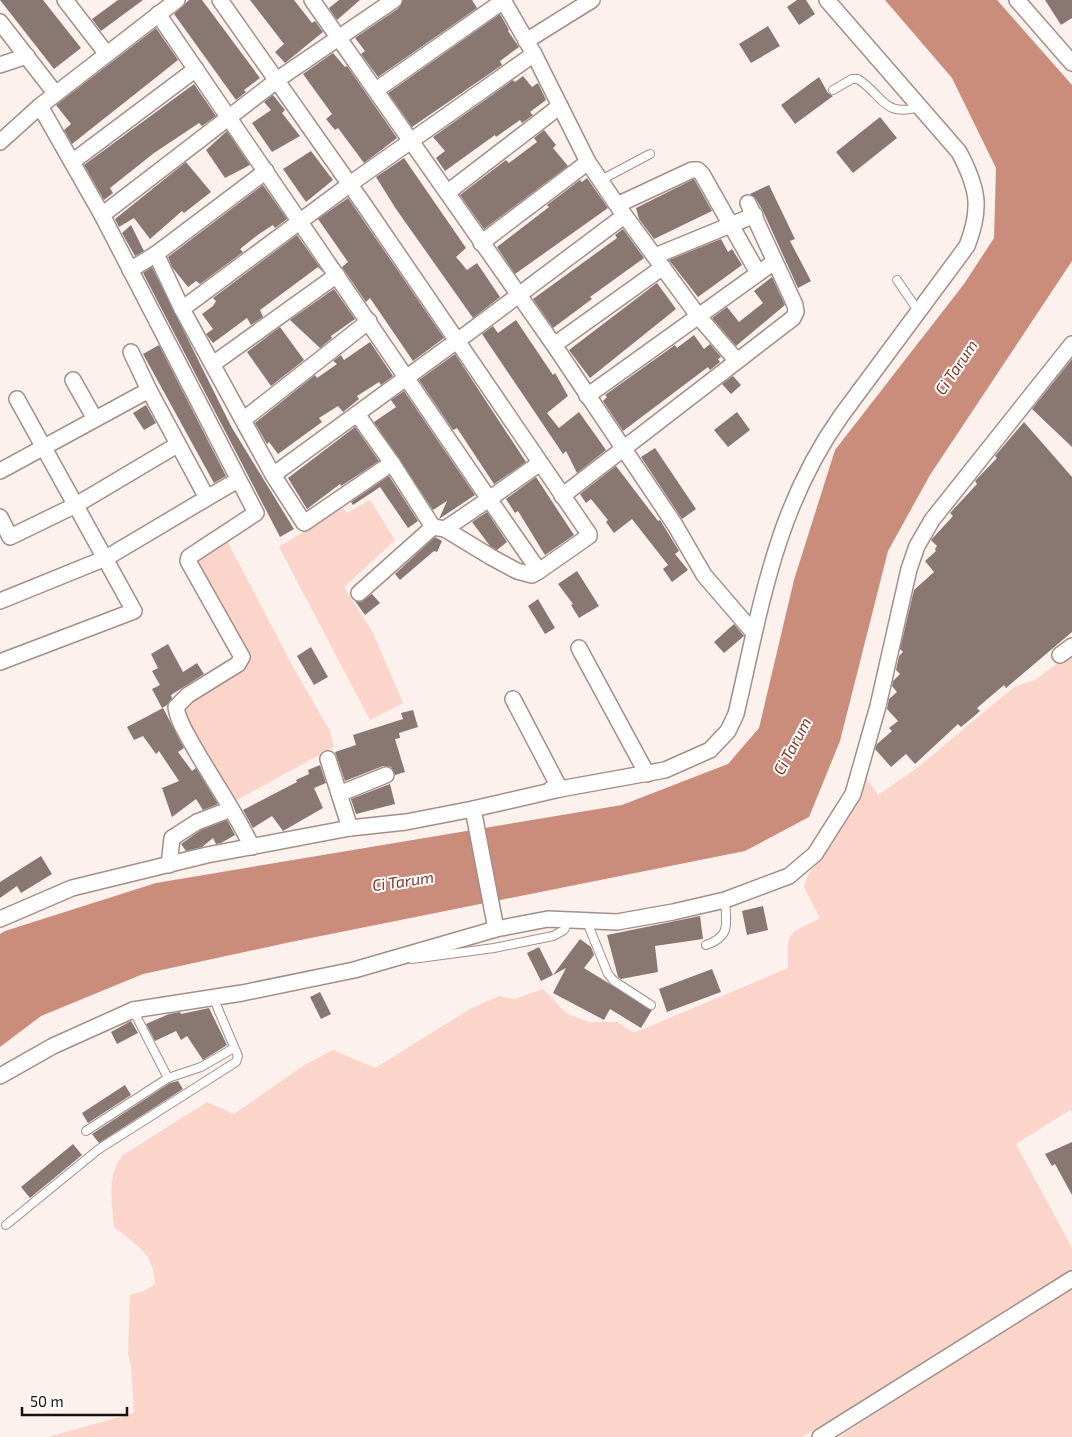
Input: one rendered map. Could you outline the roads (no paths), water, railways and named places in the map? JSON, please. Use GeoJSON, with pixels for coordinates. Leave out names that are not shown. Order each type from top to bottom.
{"type":"FeatureCollection","features":[{"type":"Feature","properties":{"kind":"street"},"geometry":{"type":"LineString","coordinates":[[0,142],[55,93],[177,0]]}},
{"type":"Feature","properties":{"kind":"street"},"geometry":{"type":"LineString","coordinates":[[220,0],[281,78]]}},
{"type":"Feature","properties":{"kind":"street"},"geometry":{"type":"LineString","coordinates":[[233,0],[281,78],[566,493],[589,536],[532,575],[517,571],[439,528],[357,414]]}},
{"type":"Feature","properties":{"kind":"street"},"geometry":{"type":"LineString","coordinates":[[312,0],[413,141],[481,243],[554,345],[675,525],[704,575],[753,632]]}},
{"type":"Feature","properties":{"kind":"street"},"geometry":{"type":"LineString","coordinates":[[102,215],[228,117],[394,0]]}},
{"type":"Feature","properties":{"kind":"street"},"geometry":{"type":"LineString","coordinates":[[376,90],[503,0],[530,47],[588,162],[620,211],[699,317],[737,361]]}},
{"type":"Feature","properties":{"kind":"street"},"geometry":{"type":"LineString","coordinates":[[182,309],[353,182],[413,141],[592,0]]}},
{"type":"Feature","properties":{"kind":"street"},"geometry":{"type":"LineString","coordinates":[[0,919],[72,888],[207,855],[350,828],[473,813],[560,789],[665,770],[693,760],[710,750],[724,736],[736,714],[753,632],[775,549],[806,473],[841,416],[967,246],[977,213],[977,195],[972,176],[960,152],[827,0]]}},
{"type":"Feature","properties":{"kind":"street"},"geometry":{"type":"LineString","coordinates":[[1017,0],[1072,63]]}},
{"type":"Feature","properties":{"kind":"street"},"geometry":{"type":"LineString","coordinates":[[67,1],[106,54]]}},
{"type":"Feature","properties":{"kind":"street"},"geometry":{"type":"LineString","coordinates":[[158,14],[539,571]]}},
{"type":"Feature","properties":{"kind":"street"},"geometry":{"type":"LineString","coordinates":[[0,22],[55,93]]}},
{"type":"Feature","properties":{"kind":"street"},"geometry":{"type":"LineString","coordinates":[[0,65],[27,56]]}},
{"type":"Feature","properties":{"kind":"street"},"geometry":{"type":"LineString","coordinates":[[72,162],[196,69]]}},
{"type":"Feature","properties":{"kind":"street"},"geometry":{"type":"LineString","coordinates":[[40,106],[102,215],[256,513],[189,557],[188,561],[242,658],[238,664],[188,695],[176,707],[178,718],[252,847]]}},
{"type":"Feature","properties":{"kind":"street"},"geometry":{"type":"LineString","coordinates":[[448,192],[560,106]]}},
{"type":"Feature","properties":{"kind":"street"},"geometry":{"type":"LineString","coordinates":[[481,243],[588,162]]}},
{"type":"Feature","properties":{"kind":"street"},"geometry":{"type":"LineString","coordinates":[[273,475],[461,338],[620,211],[692,170],[698,170],[702,174],[758,273]]}},
{"type":"Feature","properties":{"kind":"street"},"geometry":{"type":"LineString","coordinates":[[130,270],[156,254],[266,171]]}},
{"type":"Feature","properties":{"kind":"street"},"geometry":{"type":"LineString","coordinates":[[554,345],[659,262],[731,223],[751,209],[795,305],[796,312],[793,318],[566,493]]}},
{"type":"Feature","properties":{"kind":"street"},"geometry":{"type":"LineString","coordinates":[[156,254],[182,309],[273,475],[304,524],[392,463]]}},
{"type":"Feature","properties":{"kind":"street"},"geometry":{"type":"LineString","coordinates":[[587,396],[774,262]]}},
{"type":"Feature","properties":{"kind":"street"},"geometry":{"type":"LineString","coordinates":[[213,364],[337,275]]}},
{"type":"Feature","properties":{"kind":"street"},"geometry":{"type":"LineString","coordinates":[[243,420],[369,321]]}},
{"type":"Feature","properties":{"kind":"street"},"geometry":{"type":"LineString","coordinates":[[0,1076],[54,1046],[133,1010],[354,970],[495,925],[569,918],[587,922],[635,919],[725,900],[789,876],[815,854],[853,794],[865,758],[909,569],[917,546],[932,520],[1072,344]]}},
{"type":"Feature","properties":{"kind":"street"},"geometry":{"type":"LineString","coordinates":[[131,352],[177,445],[207,498]]}},
{"type":"Feature","properties":{"kind":"street"},"geometry":{"type":"LineString","coordinates":[[74,380],[95,419]]}},
{"type":"Feature","properties":{"kind":"street"},"geometry":{"type":"LineString","coordinates":[[0,471],[150,390]]}},
{"type":"Feature","properties":{"kind":"street"},"geometry":{"type":"LineString","coordinates":[[0,662],[134,611],[17,399]]}},
{"type":"Feature","properties":{"kind":"street"},"geometry":{"type":"LineString","coordinates":[[508,407],[540,463],[594,524]]}},
{"type":"Feature","properties":{"kind":"street"},"geometry":{"type":"LineString","coordinates":[[0,517],[10,537],[76,505],[177,445]]}},
{"type":"Feature","properties":{"kind":"street"},"geometry":{"type":"LineString","coordinates":[[359,593],[439,528],[489,499],[540,463]]}},
{"type":"Feature","properties":{"kind":"street"},"geometry":{"type":"LineString","coordinates":[[0,601],[106,558],[231,484]]}},
{"type":"Feature","properties":{"kind":"street"},"geometry":{"type":"LineString","coordinates":[[579,648],[647,774]]}},
{"type":"Feature","properties":{"kind":"street"},"geometry":{"type":"LineString","coordinates":[[514,699],[560,789]]}},
{"type":"Feature","properties":{"kind":"street"},"geometry":{"type":"LineString","coordinates":[[328,758],[350,828]]}},
{"type":"Feature","properties":{"kind":"street"},"geometry":{"type":"LineString","coordinates":[[339,794],[386,775]]}},
{"type":"Feature","properties":{"kind":"street"},"geometry":{"type":"LineString","coordinates":[[386,823],[411,813],[450,804],[522,790],[560,789]]}},
{"type":"Feature","properties":{"kind":"street"},"geometry":{"type":"LineString","coordinates":[[169,865],[172,838],[197,822],[231,809]]}},
{"type":"Feature","properties":{"kind":"street"},"geometry":{"type":"LineString","coordinates":[[473,813],[495,925]]}},
{"type":"Feature","properties":{"kind":"street"},"geometry":{"type":"LineString","coordinates":[[820,1437],[1072,1279]]}},
{"type":"Feature","properties":{"kind":"lane"},"geometry":{"type":"LineString","coordinates":[[833,90],[852,79],[858,79],[897,111],[903,112],[921,107]]}},
{"type":"Feature","properties":{"kind":"lane"},"geometry":{"type":"LineString","coordinates":[[601,180],[650,154]]}},
{"type":"Feature","properties":{"kind":"lane"},"geometry":{"type":"LineString","coordinates":[[897,280],[919,312]]}},
{"type":"Feature","properties":{"kind":"lane"},"geometry":{"type":"LineString","coordinates":[[706,946],[722,937],[727,928],[725,900]]}},
{"type":"Feature","properties":{"kind":"lane"},"geometry":{"type":"LineString","coordinates":[[397,957],[410,959],[453,955],[553,936],[564,930],[569,918]]}},
{"type":"Feature","properties":{"kind":"lane"},"geometry":{"type":"LineString","coordinates":[[587,922],[608,974],[614,981],[652,1005]]}},
{"type":"Feature","properties":{"kind":"lane"},"geometry":{"type":"LineString","coordinates":[[6,1225],[99,1149],[236,1062],[238,1056],[213,997]]}},
{"type":"Feature","properties":{"kind":"lane"},"geometry":{"type":"LineString","coordinates":[[133,1010],[168,1078]]}},
{"type":"Feature","properties":{"kind":"lane"},"geometry":{"type":"LineString","coordinates":[[86,1131],[168,1078],[201,1067],[234,1048]]}},
{"type":"Feature","properties":{"kind":"water","name":"Ci Tarum"},"geometry":{"type":"Polygon","coordinates":[[[885,0],[997,0],[1072,85],[1072,261],[930,475],[888,551],[840,741],[809,817],[745,851],[286,943],[143,974],[41,1016],[0,1047],[0,934],[5,931],[156,883],[622,805],[728,764],[759,728],[794,580],[835,450],[964,284],[994,238],[996,168],[952,78],[885,0]]]}}]}
